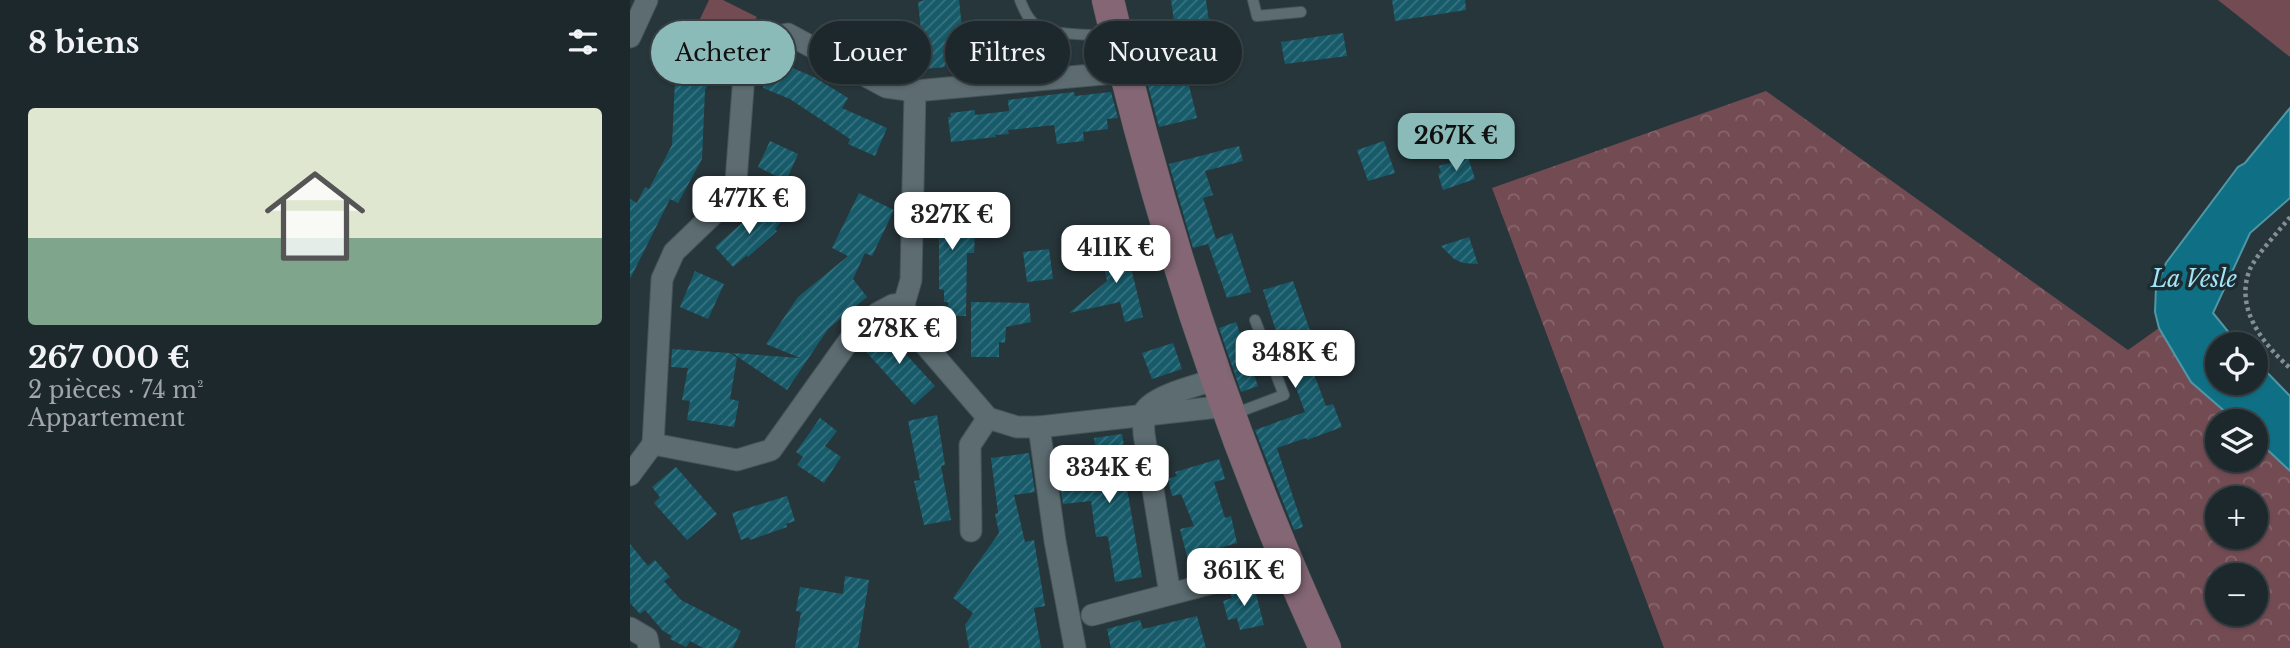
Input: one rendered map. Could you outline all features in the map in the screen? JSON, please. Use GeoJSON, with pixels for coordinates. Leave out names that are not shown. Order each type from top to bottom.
{"type":"FeatureCollection","features":[{"type":"Feature","properties":{"kind":"street"},"geometry":{"type":"LineString","coordinates":[[630,37],[647,0]]}},
{"type":"Feature","properties":{"kind":"street"},"geometry":{"type":"LineString","coordinates":[[1108,0],[1113,21]]}},
{"type":"Feature","properties":{"kind":"street"},"geometry":{"type":"LineString","coordinates":[[630,475],[653,444],[662,279],[674,252],[725,203],[736,181],[745,62],[758,41],[788,34],[886,87],[915,92],[1084,76]]}},
{"type":"Feature","properties":{"kind":"street"},"geometry":{"type":"LineString","coordinates":[[1128,84],[1187,293],[1288,563],[1325,648]]}},
{"type":"Feature","properties":{"kind":"street"},"geometry":{"type":"LineString","coordinates":[[915,92],[911,279],[904,304],[909,323],[920,339],[988,418],[1017,426],[1039,427],[1225,400]]}},
{"type":"Feature","properties":{"kind":"street"},"geometry":{"type":"LineString","coordinates":[[653,444],[737,460],[771,450],[853,335],[878,313],[893,305],[904,304]]}},
{"type":"Feature","properties":{"kind":"street"},"geometry":{"type":"LineString","coordinates":[[1170,594],[1143,414],[1148,405],[1164,397],[1225,400]]}},
{"type":"Feature","properties":{"kind":"street"},"geometry":{"type":"LineString","coordinates":[[971,531],[970,445],[988,418]]}},
{"type":"Feature","properties":{"kind":"street"},"geometry":{"type":"LineString","coordinates":[[1039,427],[1055,541],[1075,648]]}},
{"type":"Feature","properties":{"kind":"street"},"geometry":{"type":"LineString","coordinates":[[1092,615],[1288,563]]}},
{"type":"Feature","properties":{"kind":"street"},"geometry":{"type":"LineString","coordinates":[[630,628],[647,638],[649,648]]}},
{"type":"Feature","properties":{"kind":"lane"},"geometry":{"type":"LineString","coordinates":[[1020,0],[1028,18],[1040,27],[1084,34]]}},
{"type":"Feature","properties":{"kind":"lane"},"geometry":{"type":"LineString","coordinates":[[1253,0],[1257,16],[1301,12]]}},
{"type":"Feature","properties":{"kind":"lane"},"geometry":{"type":"LineString","coordinates":[[1225,400],[1284,395],[1255,320]]}},
{"type":"Feature","properties":{"kind":"path"},"geometry":{"type":"LineString","coordinates":[[2290,217],[2250,268],[2245,296],[2254,327],[2272,352],[2290,368]]}},
{"type":"Feature","properties":{"kind":"green space"},"geometry":{"type":"Polygon","coordinates":[[[709,0],[723,0],[757,17],[754,21],[700,19],[709,0]]]}},
{"type":"Feature","properties":{"kind":"green space"},"geometry":{"type":"Polygon","coordinates":[[[2218,0],[2290,0],[2290,57],[2218,0]]]}},
{"type":"Feature","properties":{"kind":"green space"},"geometry":{"type":"Polygon","coordinates":[[[1766,91],[2128,350],[2159,328],[2205,376],[2205,395],[2223,395],[2237,409],[2205,409],[2205,472],[2268,472],[2268,441],[2290,464],[2290,648],[1664,648],[1492,188],[1766,91]]]}},
{"type":"Feature","properties":{"kind":"water","name":"La Vesle"},"geometry":{"type":"Polygon","coordinates":[[[2290,108],[2290,198],[2250,233],[2213,313],[2228,332],[2205,332],[2205,394],[2191,382],[2159,328],[2155,312],[2156,287],[2166,263],[2238,167],[2245,163],[2290,108]]]}},
{"type":"Feature","properties":{"kind":"water","name":"La Vesle"},"geometry":{"type":"Polygon","coordinates":[[[2268,373],[2290,396],[2290,471],[2268,450],[2268,409],[2222,409],[2206,395],[2268,395],[2268,373]]]}},
{"type":"Feature","properties":{"kind":"building"},"geometry":{"type":"Polygon","coordinates":[[[959,0],[961,21],[945,21],[945,67],[931,68],[931,21],[920,21],[918,2],[959,0]]]}},
{"type":"Feature","properties":{"kind":"building"},"geometry":{"type":"Polygon","coordinates":[[[1171,0],[1206,0],[1209,21],[1174,21],[1171,0]]]}},
{"type":"Feature","properties":{"kind":"building"},"geometry":{"type":"Polygon","coordinates":[[[1392,0],[1465,0],[1466,10],[1395,21],[1392,0]]]}},
{"type":"Feature","properties":{"kind":"building"},"geometry":{"type":"Polygon","coordinates":[[[1343,33],[1347,56],[1285,64],[1281,42],[1343,33]]]}},
{"type":"Feature","properties":{"kind":"building"},"geometry":{"type":"Polygon","coordinates":[[[795,69],[809,75],[809,84],[826,84],[848,98],[842,108],[887,128],[875,156],[848,144],[850,139],[790,99],[763,88],[765,84],[795,84],[795,69]]]}},
{"type":"Feature","properties":{"kind":"building"},"geometry":{"type":"Polygon","coordinates":[[[675,84],[708,84],[705,90],[702,159],[678,203],[670,199],[630,279],[630,199],[637,203],[645,187],[649,189],[672,145],[675,84]]]}},
{"type":"Feature","properties":{"kind":"building"},"geometry":{"type":"Polygon","coordinates":[[[1148,84],[1189,84],[1197,118],[1159,127],[1148,84]]]}},
{"type":"Feature","properties":{"kind":"building"},"geometry":{"type":"Polygon","coordinates":[[[1074,92],[1075,96],[1111,92],[1118,118],[1107,119],[1108,129],[1083,132],[1084,141],[1057,144],[1054,125],[1008,130],[1009,134],[995,135],[996,137],[951,142],[948,117],[951,117],[950,113],[975,110],[975,115],[1009,111],[1008,100],[1074,92]]]}},
{"type":"Feature","properties":{"kind":"building"},"geometry":{"type":"Polygon","coordinates":[[[770,141],[798,154],[786,181],[758,167],[770,141]]]}},
{"type":"Feature","properties":{"kind":"building"},"geometry":{"type":"Polygon","coordinates":[[[1384,141],[1395,173],[1368,181],[1357,150],[1384,141]]]}},
{"type":"Feature","properties":{"kind":"building"},"geometry":{"type":"Polygon","coordinates":[[[1239,146],[1243,161],[1205,171],[1213,195],[1203,198],[1216,239],[1232,233],[1251,292],[1227,298],[1208,244],[1193,248],[1169,164],[1239,146]]]}},
{"type":"Feature","properties":{"kind":"building"},"geometry":{"type":"Polygon","coordinates":[[[1468,157],[1475,179],[1443,190],[1438,174],[1441,173],[1439,166],[1468,157]]]}},
{"type":"Feature","properties":{"kind":"building"},"geometry":{"type":"Polygon","coordinates":[[[859,193],[894,210],[872,256],[865,253],[853,279],[867,297],[828,329],[787,390],[732,353],[800,358],[766,344],[798,297],[848,256],[832,248],[859,193]]]}},
{"type":"Feature","properties":{"kind":"building"},"geometry":{"type":"Polygon","coordinates":[[[930,196],[959,197],[959,230],[975,230],[974,253],[967,253],[966,316],[948,316],[948,302],[944,302],[944,290],[939,289],[939,242],[938,233],[930,233],[930,196]]]}},
{"type":"Feature","properties":{"kind":"building"},"geometry":{"type":"Polygon","coordinates":[[[764,203],[781,222],[775,229],[777,231],[733,267],[715,247],[764,203]]]}},
{"type":"Feature","properties":{"kind":"building"},"geometry":{"type":"Polygon","coordinates":[[[1469,237],[1478,264],[1454,259],[1441,246],[1469,237]]]}},
{"type":"Feature","properties":{"kind":"building"},"geometry":{"type":"Polygon","coordinates":[[[1125,243],[1143,317],[1125,322],[1120,302],[1069,313],[1107,281],[1100,249],[1125,243]]]}},
{"type":"Feature","properties":{"kind":"building"},"geometry":{"type":"Polygon","coordinates":[[[1049,249],[1053,279],[1027,282],[1023,252],[1049,249]]]}},
{"type":"Feature","properties":{"kind":"building"},"geometry":{"type":"Polygon","coordinates":[[[695,271],[724,284],[708,319],[680,307],[695,271]]]}},
{"type":"Feature","properties":{"kind":"building"},"geometry":{"type":"Polygon","coordinates":[[[1293,281],[1321,363],[1311,366],[1326,406],[1333,404],[1342,427],[1277,448],[1303,527],[1294,530],[1255,430],[1305,412],[1263,290],[1293,281]]]}},
{"type":"Feature","properties":{"kind":"building"},"geometry":{"type":"Polygon","coordinates":[[[971,302],[1029,303],[1031,322],[1006,327],[1005,343],[999,342],[999,357],[971,357],[971,302]]]}},
{"type":"Feature","properties":{"kind":"building"},"geometry":{"type":"Polygon","coordinates":[[[1236,322],[1258,386],[1241,392],[1219,328],[1236,322]]]}},
{"type":"Feature","properties":{"kind":"building"},"geometry":{"type":"Polygon","coordinates":[[[888,333],[898,336],[907,344],[902,350],[935,386],[914,405],[861,346],[874,337],[888,333]]]}},
{"type":"Feature","properties":{"kind":"building"},"geometry":{"type":"Polygon","coordinates":[[[1173,343],[1182,369],[1152,379],[1142,353],[1173,343]]]}},
{"type":"Feature","properties":{"kind":"building"},"geometry":{"type":"Polygon","coordinates":[[[672,349],[730,353],[737,358],[730,399],[739,401],[734,427],[687,420],[690,401],[682,400],[688,368],[671,367],[672,349]]]}},
{"type":"Feature","properties":{"kind":"building"},"geometry":{"type":"Polygon","coordinates":[[[937,415],[945,465],[941,466],[951,520],[924,525],[914,481],[920,480],[908,421],[937,415]]]}},
{"type":"Feature","properties":{"kind":"building"},"geometry":{"type":"Polygon","coordinates":[[[820,418],[837,431],[825,446],[841,457],[824,483],[797,465],[803,457],[796,452],[820,418]]]}},
{"type":"Feature","properties":{"kind":"building"},"geometry":{"type":"Polygon","coordinates":[[[1122,434],[1128,470],[1124,470],[1142,577],[1115,582],[1108,537],[1096,537],[1091,501],[1063,504],[1055,449],[1063,484],[1100,478],[1094,438],[1122,434]]]}},
{"type":"Feature","properties":{"kind":"building"},"geometry":{"type":"Polygon","coordinates":[[[1029,453],[1035,492],[1014,495],[1025,542],[1034,540],[1045,606],[1034,608],[1041,648],[969,648],[965,625],[973,613],[953,598],[999,533],[991,458],[1029,453]]]}},
{"type":"Feature","properties":{"kind":"building"},"geometry":{"type":"Polygon","coordinates":[[[1219,459],[1225,479],[1214,482],[1225,518],[1231,516],[1237,543],[1210,551],[1213,567],[1191,572],[1180,529],[1194,526],[1181,494],[1172,496],[1168,479],[1177,476],[1175,472],[1219,459]]]}},
{"type":"Feature","properties":{"kind":"building"},"geometry":{"type":"Polygon","coordinates":[[[676,467],[717,514],[687,540],[654,503],[660,497],[652,487],[676,467]]]}},
{"type":"Feature","properties":{"kind":"building"},"geometry":{"type":"Polygon","coordinates":[[[787,496],[795,521],[786,524],[787,527],[750,540],[749,537],[741,540],[732,513],[787,496]]]}},
{"type":"Feature","properties":{"kind":"building"},"geometry":{"type":"Polygon","coordinates":[[[630,544],[648,566],[655,560],[670,577],[664,581],[681,600],[741,631],[733,648],[703,648],[690,641],[686,647],[670,639],[672,636],[663,631],[645,610],[640,614],[630,603],[630,544]]]}},
{"type":"Feature","properties":{"kind":"building"},"geometry":{"type":"Polygon","coordinates":[[[845,576],[869,580],[858,648],[795,648],[801,612],[796,611],[800,587],[843,594],[845,576]]]}},
{"type":"Feature","properties":{"kind":"building"},"geometry":{"type":"Polygon","coordinates":[[[1254,586],[1264,625],[1240,630],[1237,618],[1228,620],[1223,601],[1232,598],[1230,592],[1254,586]]]}},
{"type":"Feature","properties":{"kind":"building"},"geometry":{"type":"Polygon","coordinates":[[[1197,616],[1206,648],[1111,648],[1107,629],[1140,620],[1143,629],[1197,616]]]}}]}
